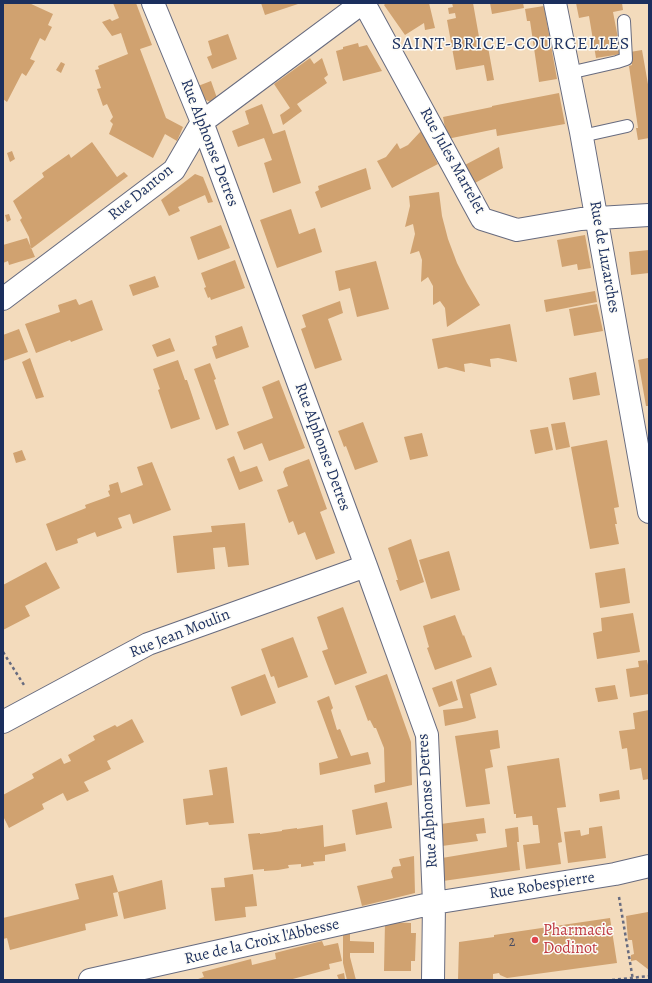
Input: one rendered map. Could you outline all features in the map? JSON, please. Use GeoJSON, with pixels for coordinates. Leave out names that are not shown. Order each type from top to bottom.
{"type":"FeatureCollection","features":[{"type":"Feature","properties":{"kind":"street","name":"Rue Alphonse Detres"},"geometry":{"type":"LineString","coordinates":[[153,3],[202,122],[427,734],[434,903],[433,980]]}},
{"type":"Feature","properties":{"kind":"street","name":"Rue Danton"},"geometry":{"type":"LineString","coordinates":[[3,299],[174,170],[202,122],[363,3]]}},
{"type":"Feature","properties":{"kind":"street","name":"Rue Jules Martelet"},"geometry":{"type":"LineString","coordinates":[[363,3],[482,219],[518,230],[581,219],[649,215]]}},
{"type":"Feature","properties":{"kind":"street","name":"Rue de Luzarches"},"geometry":{"type":"LineString","coordinates":[[555,3],[582,134],[649,512]]}},
{"type":"Feature","properties":{"kind":"street","name":"Rue Jean Moulin"},"geometry":{"type":"LineString","coordinates":[[3,722],[148,644],[366,566]]}},
{"type":"Feature","properties":{"kind":"street","name":"Rue Robespierre"},"geometry":{"type":"LineString","coordinates":[[434,903],[615,874],[649,866]]}},
{"type":"Feature","properties":{"kind":"street","name":"Rue de la Croix l'Abbesse"},"geometry":{"type":"LineString","coordinates":[[90,980],[434,903]]}},
{"type":"Feature","properties":{"kind":"lane"},"geometry":{"type":"LineString","coordinates":[[569,73],[626,59],[624,21]]}},
{"type":"Feature","properties":{"kind":"lane"},"geometry":{"type":"LineString","coordinates":[[582,134],[627,126]]}},
{"type":"Feature","properties":{"kind":"path"},"geometry":{"type":"LineString","coordinates":[[3,652],[37,704]]}},
{"type":"Feature","properties":{"kind":"path"},"geometry":{"type":"LineString","coordinates":[[615,874],[633,979]]}},
{"type":"Feature","properties":{"kind":"path"},"geometry":{"type":"LineString","coordinates":[[612,980],[633,979],[649,976]]}},
{"type":"Feature","properties":{"kind":"building"},"geometry":{"type":"Polygon","coordinates":[[[4,3],[29,3],[53,14],[48,25],[52,27],[45,41],[40,38],[30,59],[35,61],[26,76],[22,73],[7,102],[3,99],[4,3]]]}},
{"type":"Feature","properties":{"kind":"building"},"geometry":{"type":"Polygon","coordinates":[[[113,3],[136,3],[152,45],[140,49],[166,118],[183,127],[177,141],[165,134],[153,158],[109,134],[113,124],[110,121],[113,117],[107,104],[103,106],[97,89],[101,88],[95,70],[99,69],[98,66],[128,54],[121,33],[112,36],[102,22],[110,19],[112,21],[119,18],[113,3]]]}},
{"type":"Feature","properties":{"kind":"building"},"geometry":{"type":"Polygon","coordinates":[[[261,3],[301,3],[265,15],[261,3]]]}},
{"type":"Feature","properties":{"kind":"building"},"geometry":{"type":"Polygon","coordinates":[[[386,3],[429,3],[435,28],[425,30],[424,23],[405,35],[384,5],[386,3]]]}},
{"type":"Feature","properties":{"kind":"building"},"geometry":{"type":"Polygon","coordinates":[[[452,3],[473,3],[481,48],[488,47],[494,80],[487,81],[484,65],[456,70],[447,20],[456,18],[455,13],[449,14],[448,8],[453,7],[452,3]]]}},
{"type":"Feature","properties":{"kind":"building"},"geometry":{"type":"Polygon","coordinates":[[[490,3],[523,3],[524,8],[492,14],[490,3]]]}},
{"type":"Feature","properties":{"kind":"building"},"geometry":{"type":"Polygon","coordinates":[[[576,3],[622,3],[623,10],[613,12],[621,54],[596,58],[589,16],[579,18],[576,3]]]}},
{"type":"Feature","properties":{"kind":"building"},"geometry":{"type":"Polygon","coordinates":[[[544,6],[557,79],[539,82],[530,21],[527,21],[525,9],[544,6]]]}},
{"type":"Feature","properties":{"kind":"building"},"geometry":{"type":"Polygon","coordinates":[[[228,34],[237,59],[212,69],[207,57],[212,55],[208,41],[228,34]]]}},
{"type":"Feature","properties":{"kind":"building"},"geometry":{"type":"Polygon","coordinates":[[[358,43],[359,47],[367,45],[382,71],[343,81],[336,51],[343,49],[343,47],[358,43]]]}},
{"type":"Feature","properties":{"kind":"building"},"geometry":{"type":"Polygon","coordinates":[[[642,50],[649,90],[649,138],[638,140],[636,128],[638,128],[629,66],[632,65],[630,52],[642,50]]]}},
{"type":"Feature","properties":{"kind":"building"},"geometry":{"type":"Polygon","coordinates":[[[310,58],[314,64],[322,58],[328,75],[324,78],[327,83],[297,104],[302,111],[283,125],[280,115],[290,108],[274,84],[310,58]]]}},
{"type":"Feature","properties":{"kind":"building"},"geometry":{"type":"Polygon","coordinates":[[[61,62],[65,64],[61,73],[56,70],[61,62]]]}},
{"type":"Feature","properties":{"kind":"building"},"geometry":{"type":"Polygon","coordinates":[[[211,81],[217,98],[211,102],[203,99],[198,86],[211,81]]]}},
{"type":"Feature","properties":{"kind":"building"},"geometry":{"type":"Polygon","coordinates":[[[559,93],[565,124],[497,136],[496,129],[447,139],[443,117],[559,93]]]}},
{"type":"Feature","properties":{"kind":"building"},"geometry":{"type":"Polygon","coordinates":[[[262,104],[273,134],[285,130],[301,183],[273,193],[264,163],[272,160],[264,138],[238,147],[232,131],[249,124],[245,111],[262,104]]]}},
{"type":"Feature","properties":{"kind":"building"},"geometry":{"type":"Polygon","coordinates":[[[421,131],[438,164],[392,188],[377,161],[386,157],[397,143],[400,149],[408,145],[421,131]]]}},
{"type":"Feature","properties":{"kind":"building"},"geometry":{"type":"Polygon","coordinates":[[[92,142],[117,177],[124,172],[128,176],[31,249],[29,237],[20,220],[22,218],[13,201],[44,177],[42,173],[69,154],[71,158],[92,142]]]}},
{"type":"Feature","properties":{"kind":"building"},"geometry":{"type":"Polygon","coordinates":[[[499,147],[503,168],[473,184],[463,166],[499,147]]]}},
{"type":"Feature","properties":{"kind":"building"},"geometry":{"type":"Polygon","coordinates":[[[12,151],[15,159],[10,162],[7,153],[12,151]]]}},
{"type":"Feature","properties":{"kind":"building"},"geometry":{"type":"Polygon","coordinates":[[[366,168],[371,189],[321,208],[315,192],[319,190],[318,186],[366,168]]]}},
{"type":"Feature","properties":{"kind":"building"},"geometry":{"type":"Polygon","coordinates":[[[195,174],[203,177],[213,202],[208,203],[205,195],[178,207],[180,211],[169,216],[161,200],[195,174]]]}},
{"type":"Feature","properties":{"kind":"building"},"geometry":{"type":"Polygon","coordinates":[[[439,192],[442,216],[448,239],[457,263],[480,305],[447,327],[445,308],[440,301],[433,305],[433,286],[428,277],[421,282],[422,260],[419,251],[410,254],[415,234],[413,224],[405,227],[410,206],[409,196],[439,192]]]}},
{"type":"Feature","properties":{"kind":"building"},"geometry":{"type":"Polygon","coordinates":[[[291,209],[299,234],[315,228],[322,252],[277,268],[260,220],[291,209]]]}},
{"type":"Feature","properties":{"kind":"building"},"geometry":{"type":"Polygon","coordinates":[[[9,214],[11,220],[7,222],[5,215],[9,214]]]}},
{"type":"Feature","properties":{"kind":"building"},"geometry":{"type":"Polygon","coordinates":[[[221,225],[230,248],[198,260],[190,237],[221,225]]]}},
{"type":"Feature","properties":{"kind":"building"},"geometry":{"type":"Polygon","coordinates":[[[585,235],[591,268],[578,270],[577,264],[562,267],[557,240],[585,235]]]}},
{"type":"Feature","properties":{"kind":"building"},"geometry":{"type":"Polygon","coordinates":[[[27,238],[35,257],[9,265],[8,261],[3,263],[3,245],[27,238]]]}},
{"type":"Feature","properties":{"kind":"building"},"geometry":{"type":"Polygon","coordinates":[[[649,250],[649,273],[631,275],[629,252],[649,250]]]}},
{"type":"Feature","properties":{"kind":"building"},"geometry":{"type":"Polygon","coordinates":[[[235,260],[245,288],[211,300],[210,297],[208,298],[204,288],[206,287],[201,273],[235,260]]]}},
{"type":"Feature","properties":{"kind":"building"},"geometry":{"type":"Polygon","coordinates":[[[376,261],[389,309],[357,317],[350,288],[339,291],[335,271],[376,261]]]}},
{"type":"Feature","properties":{"kind":"building"},"geometry":{"type":"Polygon","coordinates":[[[155,276],[159,287],[133,296],[129,285],[155,276]]]}},
{"type":"Feature","properties":{"kind":"building"},"geometry":{"type":"Polygon","coordinates":[[[595,291],[597,302],[546,312],[544,300],[595,291]]]}},
{"type":"Feature","properties":{"kind":"building"},"geometry":{"type":"Polygon","coordinates":[[[76,299],[79,305],[92,300],[103,330],[71,342],[70,340],[36,353],[25,324],[60,312],[58,305],[76,299]]]}},
{"type":"Feature","properties":{"kind":"building"},"geometry":{"type":"Polygon","coordinates":[[[340,301],[343,313],[328,319],[342,360],[315,369],[301,329],[306,327],[302,315],[340,301]]]}},
{"type":"Feature","properties":{"kind":"building"},"geometry":{"type":"Polygon","coordinates":[[[597,304],[603,331],[574,336],[569,309],[597,304]]]}},
{"type":"Feature","properties":{"kind":"building"},"geometry":{"type":"Polygon","coordinates":[[[510,324],[517,362],[498,358],[490,359],[491,367],[471,363],[464,364],[465,372],[446,367],[438,369],[432,339],[510,324]]]}},
{"type":"Feature","properties":{"kind":"building"},"geometry":{"type":"Polygon","coordinates":[[[242,326],[249,347],[216,359],[212,347],[217,345],[215,336],[242,326]]]}},
{"type":"Feature","properties":{"kind":"building"},"geometry":{"type":"Polygon","coordinates":[[[19,329],[28,352],[3,361],[3,335],[19,329]]]}},
{"type":"Feature","properties":{"kind":"building"},"geometry":{"type":"Polygon","coordinates":[[[170,338],[175,351],[157,357],[152,345],[170,338]]]}},
{"type":"Feature","properties":{"kind":"building"},"geometry":{"type":"Polygon","coordinates":[[[30,358],[44,397],[36,399],[22,362],[30,358]]]}},
{"type":"Feature","properties":{"kind":"building"},"geometry":{"type":"Polygon","coordinates":[[[649,358],[649,406],[646,406],[638,360],[649,358]]]}},
{"type":"Feature","properties":{"kind":"building"},"geometry":{"type":"Polygon","coordinates":[[[178,360],[185,380],[187,380],[200,419],[171,429],[158,390],[160,389],[153,369],[178,360]]]}},
{"type":"Feature","properties":{"kind":"building"},"geometry":{"type":"Polygon","coordinates":[[[210,363],[229,425],[216,430],[194,369],[210,363]]]}},
{"type":"Feature","properties":{"kind":"building"},"geometry":{"type":"Polygon","coordinates":[[[596,372],[600,395],[573,400],[569,378],[596,372]]]}},
{"type":"Feature","properties":{"kind":"building"},"geometry":{"type":"Polygon","coordinates":[[[279,380],[305,448],[269,461],[262,443],[244,450],[237,432],[273,418],[262,387],[279,380]]]}},
{"type":"Feature","properties":{"kind":"building"},"geometry":{"type":"Polygon","coordinates":[[[363,422],[378,462],[355,470],[346,446],[344,447],[338,431],[363,422]]]}},
{"type":"Feature","properties":{"kind":"building"},"geometry":{"type":"Polygon","coordinates":[[[565,422],[570,447],[556,450],[551,424],[565,422]]]}},
{"type":"Feature","properties":{"kind":"building"},"geometry":{"type":"Polygon","coordinates":[[[548,427],[553,450],[535,454],[530,430],[548,427]]]}},
{"type":"Feature","properties":{"kind":"building"},"geometry":{"type":"Polygon","coordinates":[[[422,433],[428,456],[410,460],[404,437],[422,433]]]}},
{"type":"Feature","properties":{"kind":"building"},"geometry":{"type":"Polygon","coordinates":[[[607,440],[619,507],[614,508],[617,524],[615,524],[619,544],[590,549],[571,447],[607,440]]]}},
{"type":"Feature","properties":{"kind":"building"},"geometry":{"type":"Polygon","coordinates":[[[22,450],[26,460],[16,463],[13,453],[22,450]]]}},
{"type":"Feature","properties":{"kind":"building"},"geometry":{"type":"Polygon","coordinates":[[[234,456],[240,472],[257,466],[263,481],[239,490],[227,459],[234,456]]]}},
{"type":"Feature","properties":{"kind":"building"},"geometry":{"type":"Polygon","coordinates":[[[309,459],[327,509],[320,512],[335,553],[316,560],[305,532],[298,535],[293,521],[289,523],[277,490],[288,486],[283,472],[285,468],[309,459]]]}},
{"type":"Feature","properties":{"kind":"building"},"geometry":{"type":"Polygon","coordinates":[[[152,462],[171,510],[133,524],[130,514],[118,518],[122,528],[97,537],[95,532],[77,539],[78,543],[56,551],[46,524],[86,508],[85,505],[110,496],[108,491],[110,490],[109,485],[118,482],[121,493],[143,485],[137,467],[152,462]]]}},
{"type":"Feature","properties":{"kind":"building"},"geometry":{"type":"Polygon","coordinates":[[[245,523],[249,565],[228,567],[225,547],[213,548],[215,569],[177,573],[173,536],[212,532],[211,526],[245,523]]]}},
{"type":"Feature","properties":{"kind":"building"},"geometry":{"type":"Polygon","coordinates":[[[411,539],[424,582],[400,591],[388,548],[411,539]]]}},
{"type":"Feature","properties":{"kind":"building"},"geometry":{"type":"Polygon","coordinates":[[[449,551],[460,590],[431,599],[419,560],[449,551]]]}},
{"type":"Feature","properties":{"kind":"building"},"geometry":{"type":"Polygon","coordinates":[[[46,562],[60,588],[25,606],[30,616],[3,630],[3,585],[46,562]]]}},
{"type":"Feature","properties":{"kind":"building"},"geometry":{"type":"Polygon","coordinates":[[[625,568],[630,603],[600,608],[595,573],[625,568]]]}},
{"type":"Feature","properties":{"kind":"building"},"geometry":{"type":"Polygon","coordinates":[[[343,607],[367,673],[335,685],[322,651],[328,649],[317,617],[343,607]]]}},
{"type":"Feature","properties":{"kind":"building"},"geometry":{"type":"Polygon","coordinates":[[[633,613],[640,652],[597,659],[593,633],[602,631],[601,618],[633,613]]]}},
{"type":"Feature","properties":{"kind":"building"},"geometry":{"type":"Polygon","coordinates":[[[455,615],[472,657],[435,670],[427,648],[429,647],[423,626],[455,615]]]}},
{"type":"Feature","properties":{"kind":"building"},"geometry":{"type":"Polygon","coordinates":[[[293,637],[308,677],[278,688],[274,676],[271,677],[261,649],[293,637]]]}},
{"type":"Feature","properties":{"kind":"building"},"geometry":{"type":"Polygon","coordinates":[[[647,660],[649,665],[649,694],[630,697],[626,669],[639,667],[638,661],[647,660]]]}},
{"type":"Feature","properties":{"kind":"building"},"geometry":{"type":"Polygon","coordinates":[[[491,667],[497,685],[470,694],[476,718],[445,726],[443,710],[463,708],[456,680],[491,667]]]}},
{"type":"Feature","properties":{"kind":"building"},"geometry":{"type":"Polygon","coordinates":[[[265,674],[276,703],[241,716],[231,687],[265,674]]]}},
{"type":"Feature","properties":{"kind":"building"},"geometry":{"type":"Polygon","coordinates":[[[387,674],[411,742],[412,785],[375,793],[374,785],[385,782],[384,748],[376,728],[374,728],[370,720],[368,721],[355,686],[387,674]]]}},
{"type":"Feature","properties":{"kind":"building"},"geometry":{"type":"Polygon","coordinates":[[[452,681],[458,700],[439,707],[432,688],[452,681]]]}},
{"type":"Feature","properties":{"kind":"building"},"geometry":{"type":"Polygon","coordinates":[[[615,685],[618,699],[598,702],[595,688],[615,685]]]}},
{"type":"Feature","properties":{"kind":"building"},"geometry":{"type":"Polygon","coordinates":[[[329,696],[333,708],[331,710],[337,730],[340,729],[351,756],[368,752],[371,764],[320,775],[319,763],[338,758],[317,701],[329,696]]]}},
{"type":"Feature","properties":{"kind":"building"},"geometry":{"type":"Polygon","coordinates":[[[649,710],[649,779],[643,780],[641,768],[630,770],[627,748],[622,749],[619,731],[635,729],[633,713],[649,710]]]}},
{"type":"Feature","properties":{"kind":"building"},"geometry":{"type":"Polygon","coordinates":[[[132,719],[144,742],[107,761],[111,769],[84,782],[89,791],[67,801],[63,793],[42,804],[44,809],[9,828],[3,816],[3,795],[34,778],[32,774],[61,758],[64,764],[71,761],[68,755],[95,740],[93,736],[115,725],[117,727],[132,719]]]}},
{"type":"Feature","properties":{"kind":"building"},"geometry":{"type":"Polygon","coordinates":[[[498,730],[500,748],[490,750],[493,767],[485,769],[490,804],[466,807],[455,736],[498,730]]]}},
{"type":"Feature","properties":{"kind":"building"},"geometry":{"type":"Polygon","coordinates":[[[559,758],[566,807],[557,808],[562,842],[558,843],[561,864],[526,869],[523,845],[540,843],[538,825],[533,825],[532,816],[516,818],[516,814],[514,814],[507,766],[559,758]]]}},
{"type":"Feature","properties":{"kind":"building"},"geometry":{"type":"Polygon","coordinates":[[[227,767],[234,823],[209,825],[208,822],[186,825],[183,799],[213,795],[209,770],[227,767]]]}},
{"type":"Feature","properties":{"kind":"building"},"geometry":{"type":"Polygon","coordinates":[[[619,790],[620,799],[600,802],[599,794],[619,790]]]}},
{"type":"Feature","properties":{"kind":"building"},"geometry":{"type":"Polygon","coordinates":[[[387,802],[392,828],[356,835],[352,810],[387,802]]]}},
{"type":"Feature","properties":{"kind":"building"},"geometry":{"type":"Polygon","coordinates":[[[484,818],[486,833],[476,834],[478,841],[442,846],[441,824],[484,818]]]}},
{"type":"Feature","properties":{"kind":"building"},"geometry":{"type":"Polygon","coordinates":[[[323,825],[324,847],[345,843],[346,851],[325,855],[325,861],[313,862],[314,865],[301,867],[301,864],[288,865],[289,868],[278,870],[253,870],[248,834],[260,834],[323,825]]]}},
{"type":"Feature","properties":{"kind":"building"},"geometry":{"type":"Polygon","coordinates":[[[602,826],[606,858],[568,863],[564,832],[580,830],[581,836],[589,834],[589,828],[602,826]]]}},
{"type":"Feature","properties":{"kind":"building"},"geometry":{"type":"Polygon","coordinates":[[[518,827],[519,842],[517,842],[520,870],[443,881],[442,858],[507,847],[505,829],[518,827]]]}},
{"type":"Feature","properties":{"kind":"building"},"geometry":{"type":"Polygon","coordinates":[[[414,856],[415,893],[362,906],[357,886],[393,878],[391,871],[393,867],[401,866],[399,859],[414,856]]]}},
{"type":"Feature","properties":{"kind":"building"},"geometry":{"type":"Polygon","coordinates":[[[253,874],[257,906],[245,907],[246,917],[215,921],[211,888],[225,887],[224,878],[253,874]]]}},
{"type":"Feature","properties":{"kind":"building"},"geometry":{"type":"Polygon","coordinates":[[[113,875],[118,892],[113,893],[118,916],[85,924],[86,930],[10,950],[7,938],[3,939],[3,918],[79,899],[75,884],[113,875]]]}},
{"type":"Feature","properties":{"kind":"building"},"geometry":{"type":"Polygon","coordinates":[[[162,880],[166,909],[124,919],[118,892],[162,880]]]}},
{"type":"Feature","properties":{"kind":"building"},"geometry":{"type":"Polygon","coordinates":[[[648,912],[649,970],[636,960],[631,961],[631,955],[634,954],[632,940],[628,940],[626,916],[648,912]]]}},
{"type":"Feature","properties":{"kind":"building"},"geometry":{"type":"Polygon","coordinates":[[[610,918],[617,963],[507,978],[499,973],[493,974],[493,980],[458,980],[459,942],[494,937],[494,935],[610,918]]]}},
{"type":"Feature","properties":{"kind":"building"},"geometry":{"type":"Polygon","coordinates":[[[385,922],[411,923],[411,933],[416,933],[415,961],[411,961],[411,971],[384,971],[385,922]]]}},
{"type":"Feature","properties":{"kind":"building"},"geometry":{"type":"Polygon","coordinates":[[[350,933],[350,941],[374,942],[374,953],[350,953],[356,980],[347,980],[343,963],[343,934],[350,933]]]}},
{"type":"Feature","properties":{"kind":"building"},"geometry":{"type":"Polygon","coordinates":[[[322,941],[324,946],[338,943],[342,961],[329,964],[330,969],[289,980],[195,980],[204,977],[202,972],[251,959],[252,965],[276,959],[275,953],[322,941]]]}},
{"type":"Feature","properties":{"kind":"building"},"geometry":{"type":"Polygon","coordinates":[[[344,973],[345,979],[339,980],[337,975],[344,973]]]}},
{"type":"Feature","properties":{"kind":"place","name":"Pharmacie Dodinot"},"geometry":{"type":"Point","coordinates":[535,940]}},
{"type":"Feature","properties":{"kind":"district","name":"SAINT-BRICE-COURCELLES"},"geometry":{"type":"Point","coordinates":[511,45]}}]}
